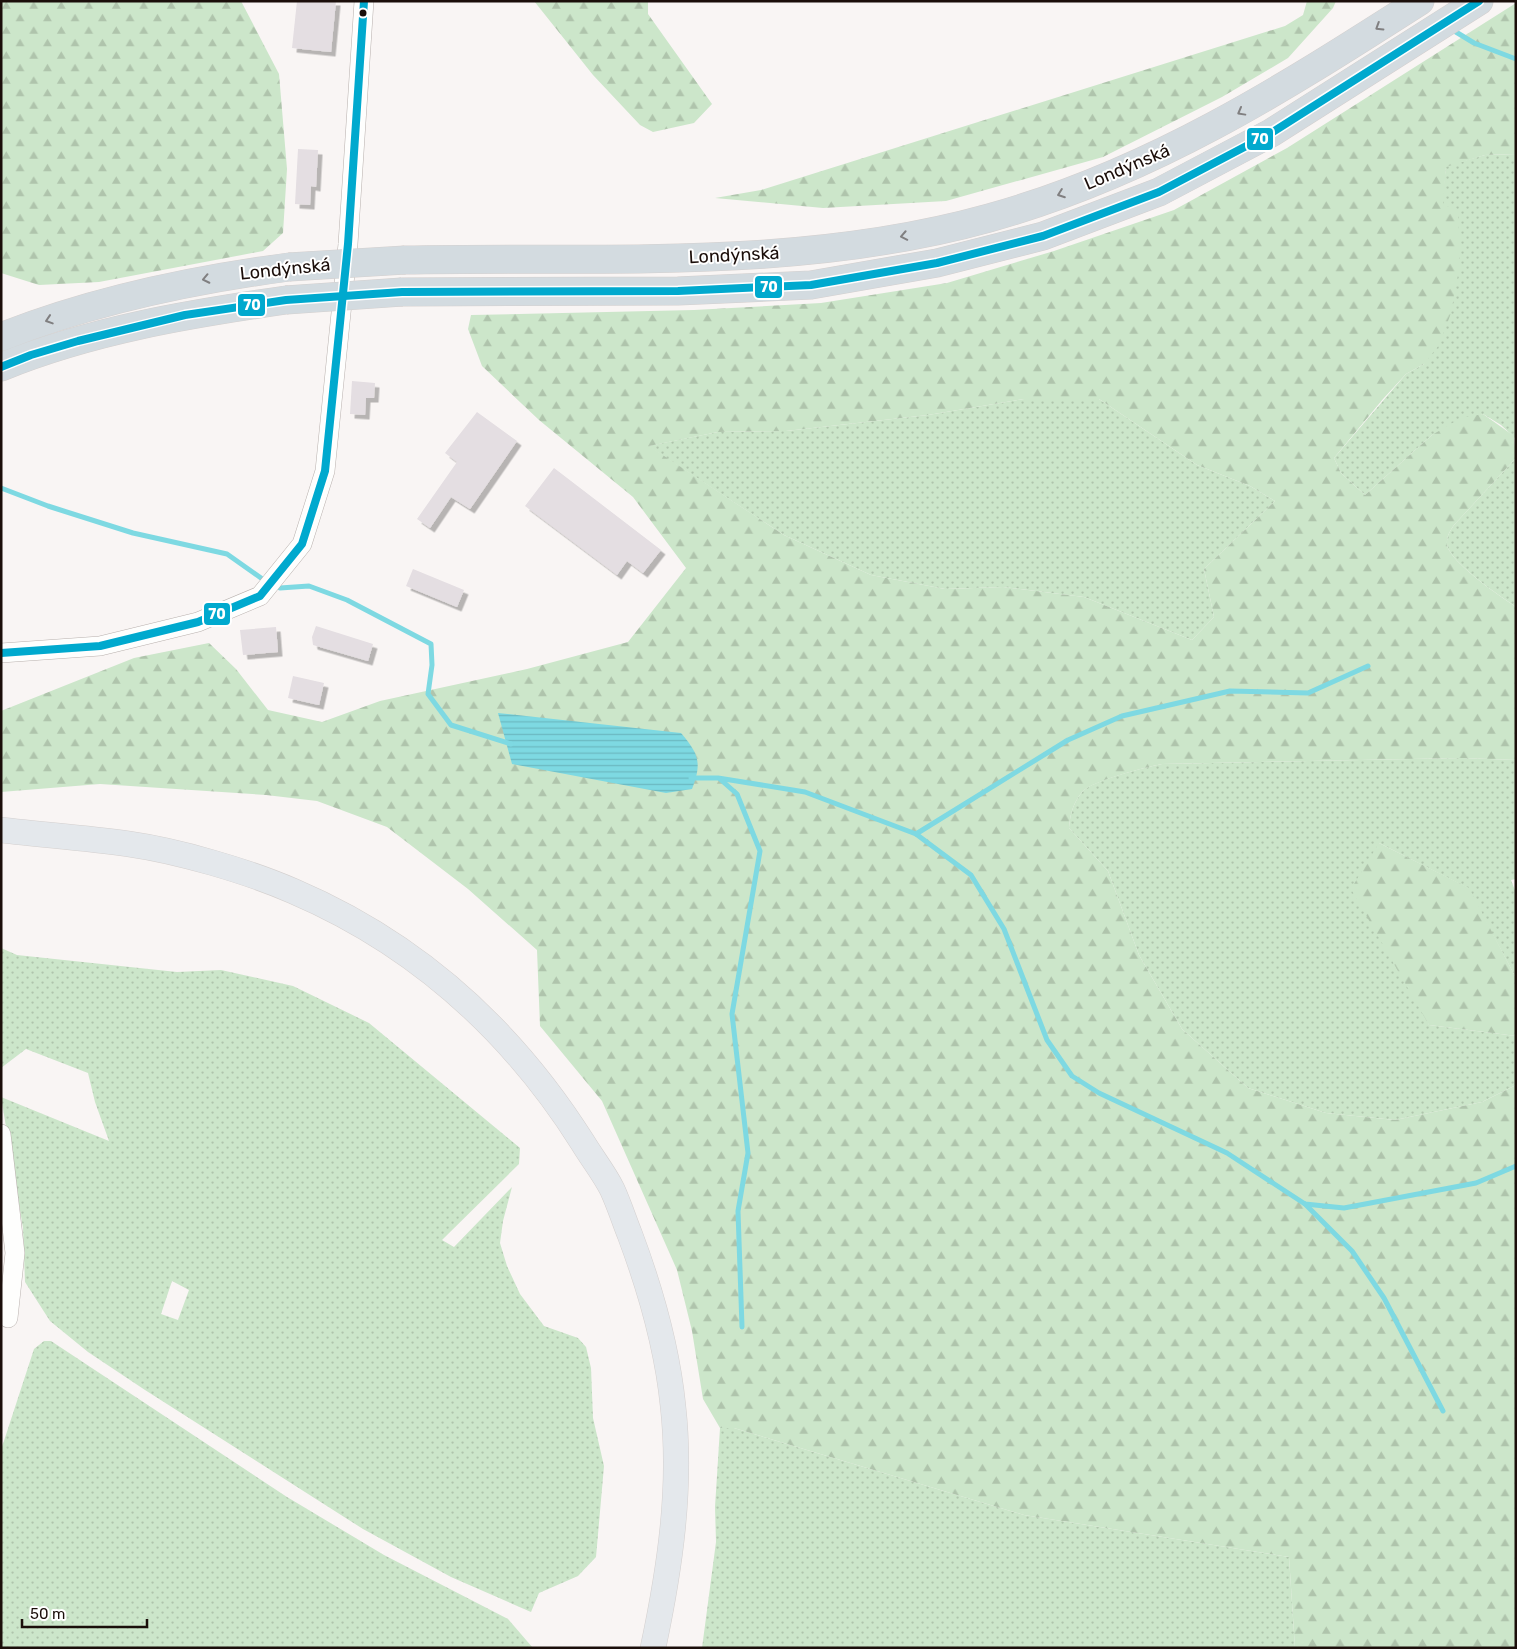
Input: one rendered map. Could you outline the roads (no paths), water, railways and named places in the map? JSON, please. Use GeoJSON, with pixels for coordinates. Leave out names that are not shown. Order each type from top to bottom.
{"type":"FeatureCollection","features":[{"type":"Feature","properties":{"kind":"highway","name":"Londýnská"},"geometry":{"type":"LineString","coordinates":[[1,337],[126,296],[223,276],[289,267],[405,260],[672,259],[743,256],[816,250],[881,240],[988,218],[1061,195],[1191,139],[1286,86],[1420,1]]}},
{"type":"Feature","properties":{"kind":"highway","name":"Londýnská"},"geometry":{"type":"LineString","coordinates":[[1,367],[31,355],[78,341],[184,315],[286,300],[402,292],[678,291],[811,285],[937,263],[1043,236],[1159,192],[1271,133],[1479,1]]}},
{"type":"Feature","properties":{"kind":"highway"},"geometry":{"type":"LineString","coordinates":[[1,383],[78,341]]}},
{"type":"Feature","properties":{"kind":"main road"},"geometry":{"type":"LineString","coordinates":[[1,830],[132,844],[218,865],[291,890],[354,920],[416,961],[458,992],[529,1068],[559,1105],[612,1189],[650,1286],[665,1347],[674,1408],[676,1494],[667,1579],[653,1648]]}},
{"type":"Feature","properties":{"kind":"street"},"geometry":{"type":"LineString","coordinates":[[1,653],[100,646],[198,622],[260,596],[302,544],[325,471],[348,244],[364,1]]}},
{"type":"Feature","properties":{"kind":"street"},"geometry":{"type":"LineString","coordinates":[[1,1134],[15,1253],[11,1318]]}},
{"type":"Feature","properties":{"kind":"water"},"geometry":{"type":"Polygon","coordinates":[[[498,713],[681,733],[692,747],[697,759],[697,772],[692,789],[666,793],[512,764],[498,713]]]}},
{"type":"Feature","properties":{"kind":"waterway"},"geometry":{"type":"LineString","coordinates":[[1451,29],[1474,43],[1516,59]]}},
{"type":"Feature","properties":{"kind":"waterway"},"geometry":{"type":"LineString","coordinates":[[1,488],[48,506],[133,533],[227,554],[261,578]]}},
{"type":"Feature","properties":{"kind":"waterway"},"geometry":{"type":"LineString","coordinates":[[280,588],[309,586],[347,600],[431,644],[432,665],[428,694],[451,725],[511,744]]}},
{"type":"Feature","properties":{"kind":"waterway"},"geometry":{"type":"LineString","coordinates":[[916,834],[1068,740],[1122,716],[1230,691],[1308,693],[1368,666]]}},
{"type":"Feature","properties":{"kind":"waterway"},"geometry":{"type":"LineString","coordinates":[[691,778],[718,778],[805,792],[916,834],[971,875],[1004,929],[1047,1040],[1072,1076],[1099,1093],[1227,1153],[1305,1204],[1344,1208],[1476,1183],[1516,1166]]}},
{"type":"Feature","properties":{"kind":"waterway"},"geometry":{"type":"LineString","coordinates":[[720,779],[737,794],[760,851],[732,1014],[748,1153],[738,1211],[742,1327]]}},
{"type":"Feature","properties":{"kind":"waterway"},"geometry":{"type":"LineString","coordinates":[[1305,1204],[1352,1251],[1384,1298],[1443,1411]]}}]}
